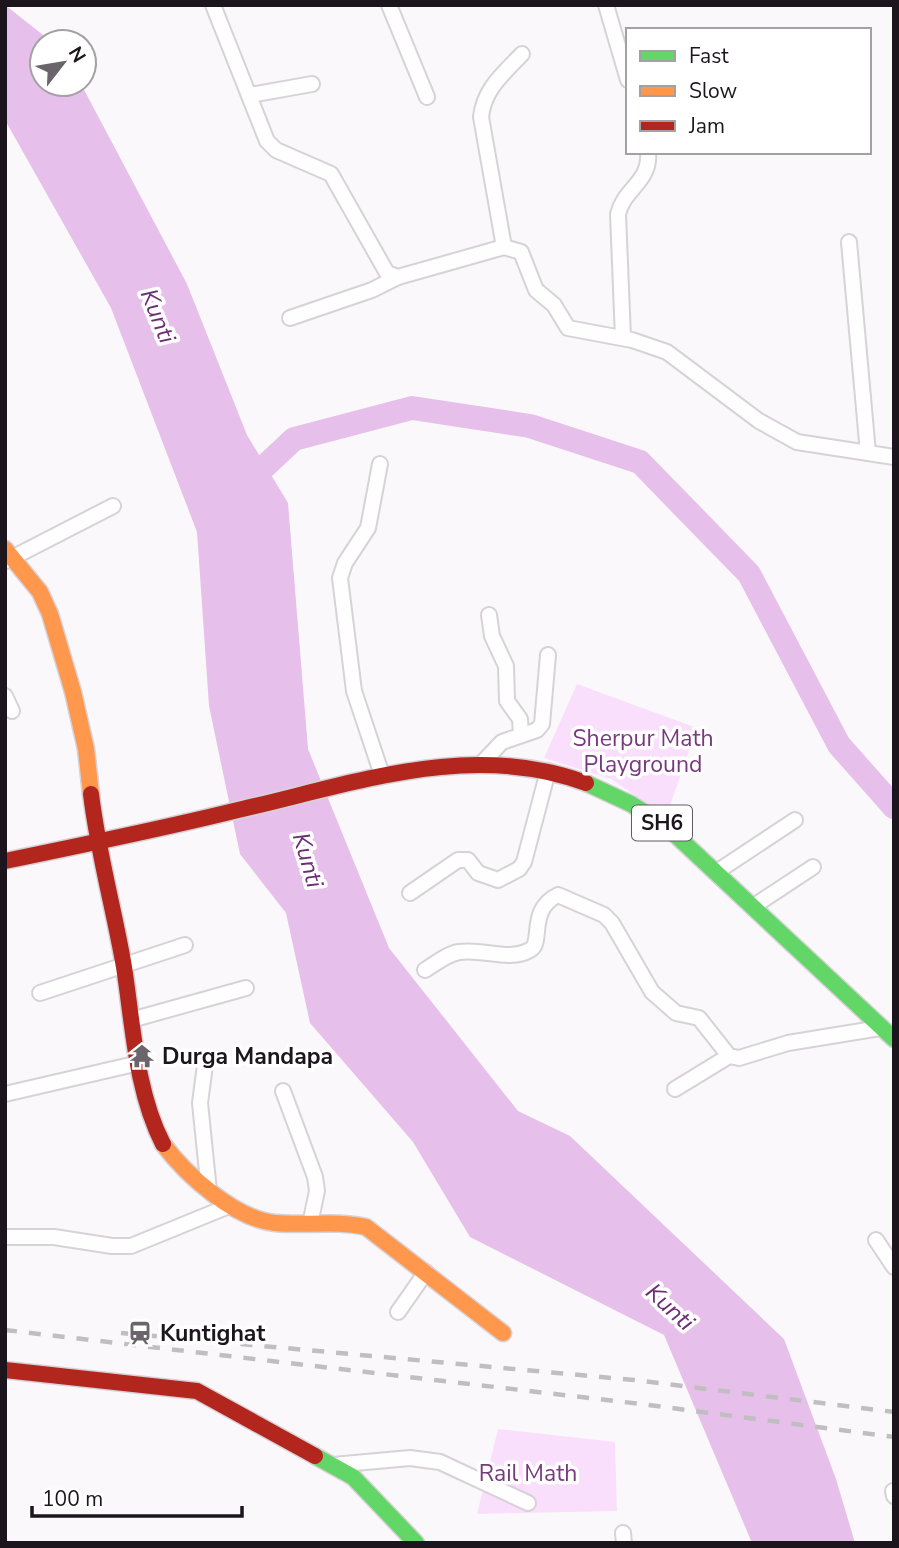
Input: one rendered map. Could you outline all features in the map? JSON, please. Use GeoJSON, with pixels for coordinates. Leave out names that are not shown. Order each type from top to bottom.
{"type":"FeatureCollection","features":[{"type":"Feature","properties":{"kind":"main road"},"geometry":{"type":"LineString","coordinates":[[8,556],[40,592],[50,614],[86,749],[97,843],[123,964],[139,1063],[153,1123],[162,1143],[176,1162],[209,1191],[252,1218],[274,1223],[349,1223],[366,1227],[503,1333]]}},
{"type":"Feature","properties":{"kind":"main road","name":"SH6"},"geometry":{"type":"LineString","coordinates":[[5,861],[97,843],[383,775],[482,763],[548,771],[599,788],[647,811],[718,871],[894,1039]]}},
{"type":"Feature","properties":{"kind":"main road"},"geometry":{"type":"LineString","coordinates":[[5,1370],[197,1391],[353,1478],[416,1543]]}},
{"type":"Feature","properties":{"kind":"street"},"geometry":{"type":"LineString","coordinates":[[213,5],[267,141],[276,150],[331,174],[378,261],[387,273],[398,277]]}},
{"type":"Feature","properties":{"kind":"street"},"geometry":{"type":"LineString","coordinates":[[389,5],[427,97]]}},
{"type":"Feature","properties":{"kind":"street"},"geometry":{"type":"LineString","coordinates":[[606,5],[626,73]]}},
{"type":"Feature","properties":{"kind":"street"},"geometry":{"type":"LineString","coordinates":[[504,247],[481,117],[483,100],[491,87],[523,54]]}},
{"type":"Feature","properties":{"kind":"street"},"geometry":{"type":"LineString","coordinates":[[250,95],[312,84]]}},
{"type":"Feature","properties":{"kind":"street"},"geometry":{"type":"LineString","coordinates":[[623,338],[618,214],[622,199],[645,177],[649,164],[648,154]]}},
{"type":"Feature","properties":{"kind":"street"},"geometry":{"type":"LineString","coordinates":[[849,242],[868,453]]}},
{"type":"Feature","properties":{"kind":"street"},"geometry":{"type":"LineString","coordinates":[[290,318],[372,290],[398,277],[504,247],[521,252],[536,290],[554,305],[568,328],[623,338],[667,352],[778,434],[820,447],[894,457]]}},
{"type":"Feature","properties":{"kind":"street"},"geometry":{"type":"LineString","coordinates":[[380,464],[368,528],[345,563],[340,578],[356,700],[383,775]]}},
{"type":"Feature","properties":{"kind":"street"},"geometry":{"type":"LineString","coordinates":[[8,556],[113,506]]}},
{"type":"Feature","properties":{"kind":"street"},"geometry":{"type":"LineString","coordinates":[[489,615],[492,636],[506,666],[508,701],[520,719],[521,735]]}},
{"type":"Feature","properties":{"kind":"street"},"geometry":{"type":"LineString","coordinates":[[482,763],[502,742],[537,730],[542,724],[548,656]]}},
{"type":"Feature","properties":{"kind":"street"},"geometry":{"type":"LineString","coordinates":[[5,696],[12,711]]}},
{"type":"Feature","properties":{"kind":"street"},"geometry":{"type":"LineString","coordinates":[[410,893],[458,860],[468,860],[478,873],[498,880],[519,869],[524,862],[548,771]]}},
{"type":"Feature","properties":{"kind":"street"},"geometry":{"type":"LineString","coordinates":[[718,871],[795,820]]}},
{"type":"Feature","properties":{"kind":"street"},"geometry":{"type":"LineString","coordinates":[[754,906],[813,867]]}},
{"type":"Feature","properties":{"kind":"street"},"geometry":{"type":"LineString","coordinates":[[425,970],[458,952],[511,956],[532,950],[537,943],[538,916],[549,900],[563,897],[604,915],[612,923],[657,998],[676,1013],[699,1018],[729,1056],[739,1058],[789,1043],[880,1028]]}},
{"type":"Feature","properties":{"kind":"street"},"geometry":{"type":"LineString","coordinates":[[40,993],[185,945]]}},
{"type":"Feature","properties":{"kind":"street"},"geometry":{"type":"LineString","coordinates":[[131,1020],[247,988]]}},
{"type":"Feature","properties":{"kind":"street"},"geometry":{"type":"LineString","coordinates":[[675,1089],[729,1056]]}},
{"type":"Feature","properties":{"kind":"street"},"geometry":{"type":"LineString","coordinates":[[5,1094],[139,1063]]}},
{"type":"Feature","properties":{"kind":"street"},"geometry":{"type":"LineString","coordinates":[[205,1065],[200,1103],[209,1191]]}},
{"type":"Feature","properties":{"kind":"street"},"geometry":{"type":"LineString","coordinates":[[283,1091],[315,1177],[317,1191],[310,1224]]}},
{"type":"Feature","properties":{"kind":"street"},"geometry":{"type":"LineString","coordinates":[[5,1237],[54,1237],[112,1246],[131,1246],[229,1206]]}},
{"type":"Feature","properties":{"kind":"street"},"geometry":{"type":"LineString","coordinates":[[876,1240],[894,1267]]}},
{"type":"Feature","properties":{"kind":"street"},"geometry":{"type":"LineString","coordinates":[[398,1312],[426,1272]]}},
{"type":"Feature","properties":{"kind":"street"},"geometry":{"type":"LineString","coordinates":[[331,1466],[410,1458],[440,1462],[528,1503]]}},
{"type":"Feature","properties":{"kind":"green space","name":"Sherpur Math Playground"},"geometry":{"type":"Polygon","coordinates":[[[577,684],[697,728],[666,817],[611,779],[544,758],[577,684]]]}},
{"type":"Feature","properties":{"kind":"green space","name":"Rail Math"},"geometry":{"type":"Polygon","coordinates":[[[498,1429],[615,1442],[617,1511],[477,1514],[498,1429]]]}},
{"type":"Feature","properties":{"kind":"water","name":"Kunti"},"geometry":{"type":"Polygon","coordinates":[[[5,5],[34,28],[28,28],[28,98],[88,98],[187,284],[247,435],[288,503],[308,749],[389,948],[518,1111],[570,1136],[784,1339],[836,1479],[855,1543],[752,1543],[664,1335],[470,1237],[413,1142],[310,1023],[286,913],[240,854],[209,706],[197,532],[111,308],[5,120],[5,5]]]}},
{"type":"Feature","properties":{"kind":"waterway"},"geometry":{"type":"LineString","coordinates":[[247,490],[248,482],[294,439],[412,408],[530,426],[640,462],[749,574],[839,745],[894,807]]}},
{"type":"Feature","properties":{"kind":"railway"},"geometry":{"type":"LineString","coordinates":[[5,1330],[641,1404],[894,1437]]}},
{"type":"Feature","properties":{"kind":"railway"},"geometry":{"type":"LineString","coordinates":[[121,1333],[634,1380],[894,1412]]}},
{"type":"Feature","properties":{"kind":"traffic: fast"},"geometry":{"type":"LineString","coordinates":[[586,783],[631,804],[666,826],[894,1039]]}},
{"type":"Feature","properties":{"kind":"traffic: fast"},"geometry":{"type":"LineString","coordinates":[[315,1456],[353,1477],[416,1543]]}},
{"type":"Feature","properties":{"kind":"traffic: slow"},"geometry":{"type":"LineString","coordinates":[[5,549],[40,592],[50,614],[73,692],[86,749],[91,794]]}},
{"type":"Feature","properties":{"kind":"traffic: slow"},"geometry":{"type":"LineString","coordinates":[[163,1144],[185,1169],[213,1194],[260,1220],[366,1227],[503,1333]]}},
{"type":"Feature","properties":{"kind":"traffic: jam"},"geometry":{"type":"LineString","coordinates":[[5,861],[412,771],[499,765],[542,771],[586,783]]}},
{"type":"Feature","properties":{"kind":"traffic: jam"},"geometry":{"type":"LineString","coordinates":[[91,794],[124,967],[141,1080],[163,1144]]}},
{"type":"Feature","properties":{"kind":"traffic: jam"},"geometry":{"type":"LineString","coordinates":[[5,1370],[197,1391],[315,1456]]}},
{"type":"Feature","properties":{"kind":"place","name":"Durga Mandapa"},"geometry":{"type":"Point","coordinates":[142,1056]}},
{"type":"Feature","properties":{"kind":"place","name":"Kuntighat"},"geometry":{"type":"Point","coordinates":[140,1333]}}]}
